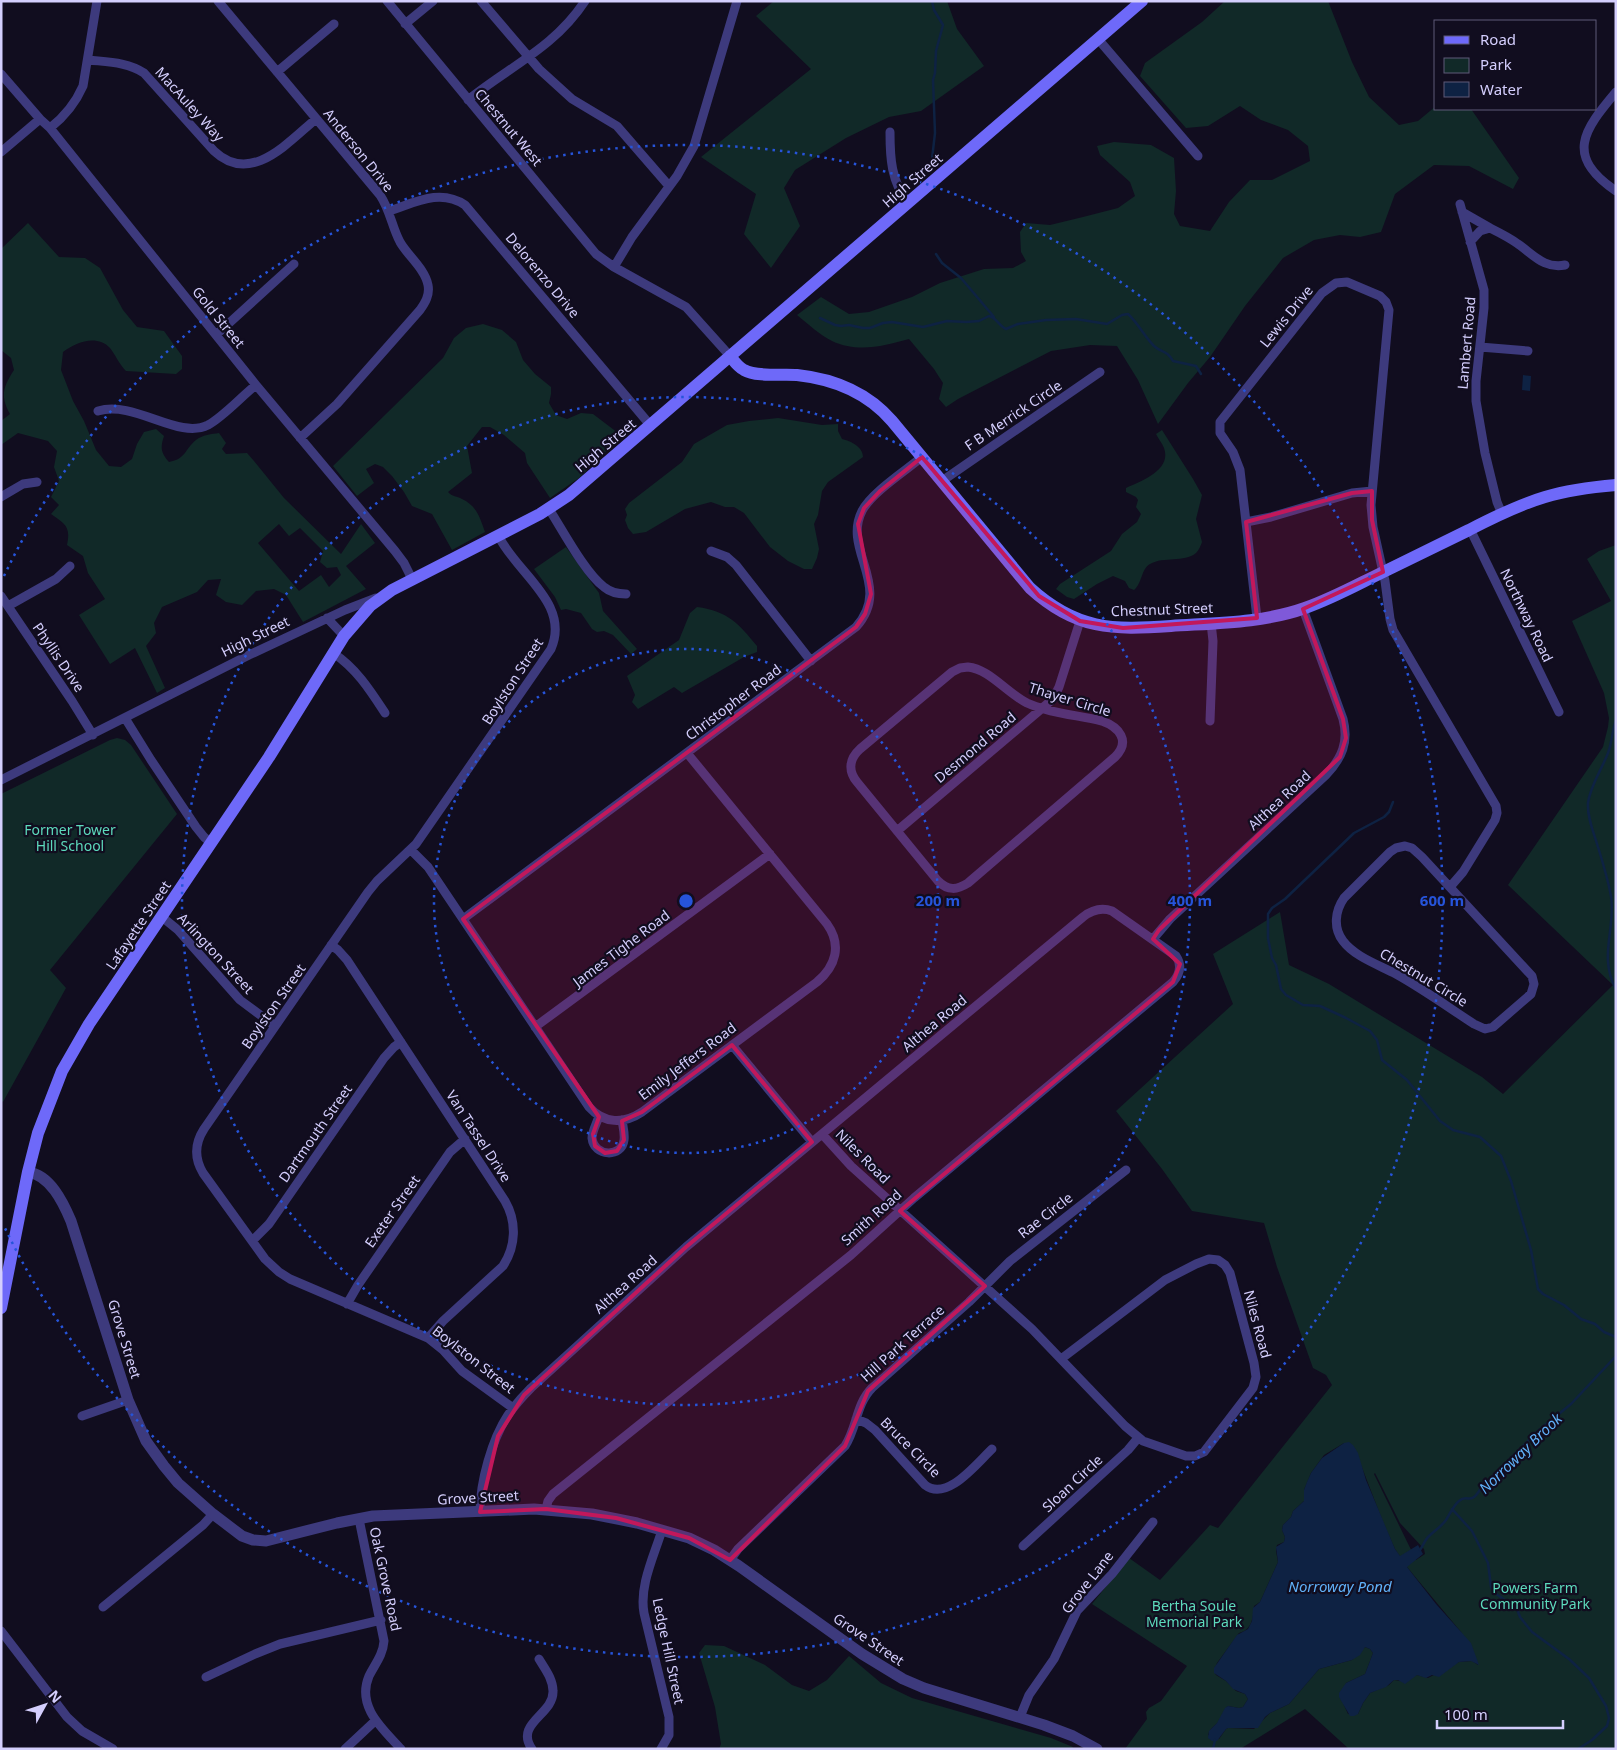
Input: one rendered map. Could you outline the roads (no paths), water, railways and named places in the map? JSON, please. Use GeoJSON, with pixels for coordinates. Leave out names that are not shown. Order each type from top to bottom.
{"type":"FeatureCollection","features":[{"type":"Feature","properties":{"kind":"main road","name":"High Street"},"geometry":{"type":"LineString","coordinates":[[382,596],[549,508],[576,489],[1142,1]]}},
{"type":"Feature","properties":{"kind":"main road","name":"Chestnut Street"},"geometry":{"type":"LineString","coordinates":[[730,356],[741,368],[749,373],[796,375],[820,379],[859,394],[882,410],[1030,588],[1055,608],[1080,620],[1102,626],[1123,628],[1211,623],[1257,618],[1303,609],[1502,514],[1554,494],[1616,485]]}},
{"type":"Feature","properties":{"kind":"main road","name":"Lafayette Street"},"geometry":{"type":"LineString","coordinates":[[1,1308],[28,1172],[43,1117],[67,1062],[89,1024],[273,751],[344,636],[364,612],[382,596]]}},
{"type":"Feature","properties":{"kind":"street"},"geometry":{"type":"LineString","coordinates":[[50,128],[65,114],[81,91],[85,81],[97,1]]}},
{"type":"Feature","properties":{"kind":"street","name":"Anderson Drive"},"geometry":{"type":"LineString","coordinates":[[218,1],[380,195],[389,211],[400,242],[427,280],[429,289],[428,298],[420,310],[344,397],[300,438]]}},
{"type":"Feature","properties":{"kind":"street","name":"Chestnut West"},"geometry":{"type":"LineString","coordinates":[[386,1],[591,249],[614,267],[686,307],[730,356]]}},
{"type":"Feature","properties":{"kind":"street"},"geometry":{"type":"LineString","coordinates":[[405,24],[433,1]]}},
{"type":"Feature","properties":{"kind":"street"},"geometry":{"type":"LineString","coordinates":[[481,1],[528,58],[567,95],[617,126],[669,186]]}},
{"type":"Feature","properties":{"kind":"street"},"geometry":{"type":"LineString","coordinates":[[468,100],[492,80],[544,47],[561,31],[585,1]]}},
{"type":"Feature","properties":{"kind":"street"},"geometry":{"type":"LineString","coordinates":[[614,267],[632,237],[669,186],[694,146],[737,1]]}},
{"type":"Feature","properties":{"kind":"street"},"geometry":{"type":"LineString","coordinates":[[277,72],[334,24]]}},
{"type":"Feature","properties":{"kind":"street"},"geometry":{"type":"LineString","coordinates":[[1098,39],[1198,156]]}},
{"type":"Feature","properties":{"kind":"street","name":"MacAuley Way"},"geometry":{"type":"LineString","coordinates":[[88,60],[126,65],[144,73],[214,152],[233,163],[250,164],[266,159],[316,119]]}},
{"type":"Feature","properties":{"kind":"street","name":"Gold Street"},"geometry":{"type":"LineString","coordinates":[[1,74],[50,128],[256,385],[395,551],[412,579]]}},
{"type":"Feature","properties":{"kind":"street"},"geometry":{"type":"LineString","coordinates":[[1616,92],[1591,123],[1586,132],[1584,144],[1587,161],[1594,172],[1602,181],[1616,191]]}},
{"type":"Feature","properties":{"kind":"street"},"geometry":{"type":"LineString","coordinates":[[1,152],[40,119]]}},
{"type":"Feature","properties":{"kind":"street"},"geometry":{"type":"LineString","coordinates":[[890,132],[893,175],[908,203]]}},
{"type":"Feature","properties":{"kind":"street","name":"Delorenzo Drive"},"geometry":{"type":"LineString","coordinates":[[389,211],[442,196],[456,199],[466,205],[651,426]]}},
{"type":"Feature","properties":{"kind":"street","name":"Lambert Road"},"geometry":{"type":"LineString","coordinates":[[1490,228],[1461,208],[1483,284],[1484,296],[1475,388],[1476,407],[1485,453],[1497,502],[1502,514]]}},
{"type":"Feature","properties":{"kind":"street"},"geometry":{"type":"LineString","coordinates":[[1470,242],[1480,231],[1490,228],[1515,242],[1543,263],[1553,266],[1565,265]]}},
{"type":"Feature","properties":{"kind":"street"},"geometry":{"type":"LineString","coordinates":[[216,335],[294,264]]}},
{"type":"Feature","properties":{"kind":"street","name":"Lewis Drive"},"geometry":{"type":"LineString","coordinates":[[1257,618],[1240,470],[1233,452],[1220,433],[1220,422],[1322,293],[1340,281],[1377,294],[1388,306],[1389,314],[1372,491],[1372,520],[1383,572]]}},
{"type":"Feature","properties":{"kind":"street"},"geometry":{"type":"LineString","coordinates":[[1480,347],[1528,352]]}},
{"type":"Feature","properties":{"kind":"street","name":"F B Merrick Circle"},"geometry":{"type":"LineString","coordinates":[[942,481],[1100,372]]}},
{"type":"Feature","properties":{"kind":"street"},"geometry":{"type":"LineString","coordinates":[[98,411],[119,408],[178,426],[201,427],[212,422],[256,385]]}},
{"type":"Feature","properties":{"kind":"street","name":"Christopher Road"},"geometry":{"type":"LineString","coordinates":[[463,919],[856,627],[863,619],[870,599],[870,589],[857,530],[859,518],[864,508],[875,495],[922,457]]}},
{"type":"Feature","properties":{"kind":"street"},"geometry":{"type":"LineString","coordinates":[[1,497],[23,484],[37,482]]}},
{"type":"Feature","properties":{"kind":"street"},"geometry":{"type":"LineString","coordinates":[[1246,522],[1271,518],[1352,492],[1372,491]]}},
{"type":"Feature","properties":{"kind":"street"},"geometry":{"type":"LineString","coordinates":[[549,508],[580,557],[598,581],[610,591],[626,594]]}},
{"type":"Feature","properties":{"kind":"street","name":"Northway Road"},"geometry":{"type":"LineString","coordinates":[[1470,529],[1559,712]]}},
{"type":"Feature","properties":{"kind":"street","name":"Boylston Street"},"geometry":{"type":"LineString","coordinates":[[498,535],[509,554],[552,609],[556,626],[554,643],[545,660],[411,850],[372,886],[331,945],[204,1129],[199,1138],[197,1158],[200,1168],[252,1241],[269,1264],[279,1272],[290,1279],[428,1338],[438,1345],[462,1371],[514,1408]]}},
{"type":"Feature","properties":{"kind":"street"},"geometry":{"type":"LineString","coordinates":[[711,551],[727,557],[736,565],[811,661]]}},
{"type":"Feature","properties":{"kind":"street"},"geometry":{"type":"LineString","coordinates":[[8,606],[56,579],[70,566]]}},
{"type":"Feature","properties":{"kind":"street"},"geometry":{"type":"LineString","coordinates":[[1383,572],[1390,618],[1396,636],[1496,806],[1497,814],[1495,820],[1462,872],[1450,887]]}},
{"type":"Feature","properties":{"kind":"street","name":"Phyllis Drive"},"geometry":{"type":"LineString","coordinates":[[1,596],[72,700],[92,735]]}},
{"type":"Feature","properties":{"kind":"street","name":"High Street"},"geometry":{"type":"LineString","coordinates":[[1,780],[234,662],[327,618],[382,596]]}},
{"type":"Feature","properties":{"kind":"street","name":"Althea Road"},"geometry":{"type":"LineString","coordinates":[[480,1512],[483,1484],[494,1444],[505,1421],[514,1408],[547,1373],[673,1259],[1090,912],[1108,910],[1153,939],[1170,918],[1338,762],[1343,753],[1346,738],[1343,719],[1303,609]]}},
{"type":"Feature","properties":{"kind":"street"},"geometry":{"type":"LineString","coordinates":[[327,618],[344,636]]}},
{"type":"Feature","properties":{"kind":"street","name":"Desmond Road"},"geometry":{"type":"LineString","coordinates":[[897,831],[1053,699],[1057,692],[1080,620]]}},
{"type":"Feature","properties":{"kind":"street"},"geometry":{"type":"LineString","coordinates":[[1210,720],[1213,641],[1211,623]]}},
{"type":"Feature","properties":{"kind":"street"},"geometry":{"type":"LineString","coordinates":[[333,653],[345,661],[359,675],[385,713]]}},
{"type":"Feature","properties":{"kind":"street","name":"Thayer Circle"},"geometry":{"type":"LineString","coordinates":[[964,667],[972,667],[1023,701],[1043,708],[1102,721],[1111,725],[1121,736],[1120,751],[968,883],[961,887],[952,889],[941,884],[897,831],[852,775],[850,767],[852,759],[860,750],[952,672],[964,667]]}},
{"type":"Feature","properties":{"kind":"street"},"geometry":{"type":"LineString","coordinates":[[125,718],[196,827],[212,843]]}},
{"type":"Feature","properties":{"kind":"street","name":"Emily Jeffers Road"},"geometry":{"type":"LineString","coordinates":[[622,1120],[642,1112],[822,978],[832,965],[836,954],[834,938],[830,928],[687,753]]}},
{"type":"Feature","properties":{"kind":"street","name":"Chestnut Circle"},"geometry":{"type":"LineString","coordinates":[[1405,846],[1415,851],[1450,887],[1527,970],[1533,980],[1534,987],[1529,997],[1489,1028],[1478,1026],[1404,979],[1355,952],[1343,941],[1338,932],[1337,912],[1344,898],[1396,848],[1405,846]]}},
{"type":"Feature","properties":{"kind":"street"},"geometry":{"type":"LineString","coordinates":[[411,850],[428,867],[586,1103],[599,1116],[612,1120],[622,1120],[625,1138],[623,1145],[617,1151],[607,1153],[596,1148],[592,1140],[593,1131],[599,1116]]}},
{"type":"Feature","properties":{"kind":"street","name":"James Tighe Road"},"geometry":{"type":"LineString","coordinates":[[536,1027],[770,854]]}},
{"type":"Feature","properties":{"kind":"street","name":"Arlington Street"},"geometry":{"type":"LineString","coordinates":[[162,917],[178,930],[240,1000],[275,1026]]}},
{"type":"Feature","properties":{"kind":"street","name":"Smith Road"},"geometry":{"type":"LineString","coordinates":[[546,1509],[548,1501],[553,1494],[857,1249],[926,1188],[1176,979],[1180,971],[1178,958],[1153,939]]}},
{"type":"Feature","properties":{"kind":"street","name":"Van Tassel Drive"},"geometry":{"type":"LineString","coordinates":[[331,945],[345,956],[508,1205],[513,1221],[513,1244],[509,1256],[499,1270],[428,1338]]}},
{"type":"Feature","properties":{"kind":"street","name":"Dartmouth Street"},"geometry":{"type":"LineString","coordinates":[[252,1241],[269,1224],[384,1058],[401,1042]]}},
{"type":"Feature","properties":{"kind":"street"},"geometry":{"type":"LineString","coordinates":[[732,1045],[812,1142]]}},
{"type":"Feature","properties":{"kind":"street","name":"Niles Road"},"geometry":{"type":"LineString","coordinates":[[822,1134],[851,1166],[985,1286],[1061,1359],[1124,1426],[1138,1438],[1149,1444],[1182,1455],[1190,1457],[1199,1454],[1210,1445],[1253,1388],[1256,1377],[1256,1368],[1232,1278],[1225,1265],[1218,1260],[1209,1259],[1171,1276],[1061,1359]]}},
{"type":"Feature","properties":{"kind":"street","name":"Exeter Street"},"geometry":{"type":"LineString","coordinates":[[347,1304],[450,1152],[464,1139]]}},
{"type":"Feature","properties":{"kind":"street","name":"Rae Circle"},"geometry":{"type":"LineString","coordinates":[[985,1286],[1010,1261],[1126,1170]]}},
{"type":"Feature","properties":{"kind":"street","name":"Grove Street"},"geometry":{"type":"LineString","coordinates":[[28,1172],[37,1174],[46,1180],[71,1221],[128,1400],[137,1422],[158,1458],[178,1483],[237,1533],[260,1541],[279,1539],[337,1523],[386,1515],[546,1509],[610,1517],[662,1530],[695,1541],[730,1560],[862,1654],[897,1676],[924,1688],[1020,1717],[1068,1734],[1097,1749]]}},
{"type":"Feature","properties":{"kind":"street","name":"Hill Park Terrace"},"geometry":{"type":"LineString","coordinates":[[730,1560],[742,1545],[841,1451],[848,1440],[861,1404],[868,1391],[985,1286]]}},
{"type":"Feature","properties":{"kind":"street"},"geometry":{"type":"LineString","coordinates":[[82,1416],[128,1400]]}},
{"type":"Feature","properties":{"kind":"street","name":"Bruce Circle"},"geometry":{"type":"LineString","coordinates":[[856,1419],[870,1426],[925,1485],[936,1490],[945,1489],[953,1485],[992,1449]]}},
{"type":"Feature","properties":{"kind":"street","name":"Sloan Circle"},"geometry":{"type":"LineString","coordinates":[[1023,1546],[1128,1450],[1138,1438]]}},
{"type":"Feature","properties":{"kind":"street"},"geometry":{"type":"LineString","coordinates":[[103,1606],[203,1525],[213,1514]]}},
{"type":"Feature","properties":{"kind":"street","name":"Oak Grove Road"},"geometry":{"type":"LineString","coordinates":[[359,1519],[384,1646],[366,1688],[368,1706],[375,1721],[401,1749]]}},
{"type":"Feature","properties":{"kind":"street","name":"Grove Lane"},"geometry":{"type":"LineString","coordinates":[[1020,1717],[1029,1695],[1054,1659],[1077,1611],[1112,1574],[1153,1522]]}},
{"type":"Feature","properties":{"kind":"street","name":"Ledge Hill Street"},"geometry":{"type":"LineString","coordinates":[[661,1749],[669,1735],[669,1717],[642,1601],[645,1583],[662,1530]]}},
{"type":"Feature","properties":{"kind":"street"},"geometry":{"type":"LineString","coordinates":[[206,1677],[280,1644],[380,1620]]}},
{"type":"Feature","properties":{"kind":"street"},"geometry":{"type":"LineString","coordinates":[[1,1631],[67,1717],[82,1731],[112,1749]]}},
{"type":"Feature","properties":{"kind":"street"},"geometry":{"type":"LineString","coordinates":[[532,1749],[527,1736],[530,1728],[549,1704],[554,1692],[550,1677],[539,1659]]}},
{"type":"Feature","properties":{"kind":"street"},"geometry":{"type":"LineString","coordinates":[[345,1749],[375,1721]]}},
{"type":"Feature","properties":{"kind":"water"},"geometry":{"type":"Polygon","coordinates":[[[1523,375],[1531,376],[1530,391],[1522,390],[1523,375]]]}},
{"type":"Feature","properties":{"kind":"water","name":"Norroway Pond"},"geometry":{"type":"Polygon","coordinates":[[[1349,1442],[1358,1453],[1366,1480],[1395,1549],[1400,1556],[1418,1545],[1423,1554],[1407,1567],[1436,1604],[1471,1643],[1479,1665],[1471,1661],[1459,1662],[1439,1677],[1432,1675],[1426,1678],[1417,1675],[1405,1684],[1394,1680],[1386,1687],[1370,1693],[1358,1714],[1350,1716],[1339,1697],[1339,1693],[1346,1683],[1365,1674],[1373,1653],[1365,1647],[1360,1655],[1352,1660],[1319,1669],[1289,1704],[1270,1713],[1258,1728],[1228,1728],[1217,1741],[1212,1741],[1208,1738],[1209,1731],[1217,1723],[1225,1708],[1228,1706],[1243,1707],[1248,1699],[1245,1694],[1233,1689],[1226,1681],[1214,1673],[1214,1668],[1237,1635],[1248,1629],[1252,1621],[1253,1608],[1260,1602],[1278,1562],[1276,1547],[1284,1542],[1283,1525],[1291,1517],[1293,1511],[1304,1501],[1304,1490],[1311,1473],[1322,1458],[1344,1443],[1349,1442]]]}},
{"type":"Feature","properties":{"kind":"waterway"},"geometry":{"type":"LineString","coordinates":[[932,1],[934,10],[943,25],[936,51],[933,80],[935,133],[932,159]]}},
{"type":"Feature","properties":{"kind":"waterway"},"geometry":{"type":"LineString","coordinates":[[936,254],[942,263],[961,278],[994,317]]}},
{"type":"Feature","properties":{"kind":"waterway"},"geometry":{"type":"LineString","coordinates":[[820,318],[835,325],[870,328],[892,322],[923,327],[947,321],[979,321],[989,316],[1006,329],[1018,324],[1046,320],[1076,319],[1107,324],[1122,315],[1128,314],[1154,346],[1166,353],[1173,361],[1196,366],[1201,374]]}},
{"type":"Feature","properties":{"kind":"waterway"},"geometry":{"type":"LineString","coordinates":[[1616,720],[1608,753],[1591,790],[1588,803],[1591,825],[1604,865],[1611,896],[1612,908],[1608,966],[1616,989]]}},
{"type":"Feature","properties":{"kind":"waterway"},"geometry":{"type":"LineString","coordinates":[[1393,802],[1389,812],[1384,817],[1354,833],[1285,899],[1272,908],[1268,914],[1268,938],[1281,989],[1286,995],[1303,1005],[1320,1006],[1370,1031],[1377,1040],[1382,1060],[1407,1080],[1440,1121],[1453,1130],[1480,1137],[1501,1156],[1511,1181],[1531,1250],[1538,1289],[1543,1294],[1564,1305],[1581,1319],[1595,1324],[1604,1332],[1616,1337]]}},
{"type":"Feature","properties":{"kind":"waterway","name":"Norroway Brook"},"geometry":{"type":"LineString","coordinates":[[1420,1550],[1428,1537],[1446,1520],[1457,1503],[1462,1499],[1474,1497],[1538,1431],[1571,1404],[1616,1356]]}},
{"type":"Feature","properties":{"kind":"waterway"},"geometry":{"type":"LineString","coordinates":[[1452,1509],[1472,1531],[1488,1563],[1491,1587],[1495,1593],[1517,1609],[1520,1617],[1532,1632],[1569,1659],[1589,1678],[1606,1706],[1609,1718],[1607,1726],[1592,1740],[1578,1749]]}},
{"type":"Feature","properties":{"kind":"waterway","name":"Norroway Brook"},"geometry":{"type":"LineString","coordinates":[[1213,1749],[1215,1740]]}},
{"type":"Feature","properties":{"kind":"park label","name":"Former Tower Hill School"},"geometry":{"type":"Point","coordinates":[70,838]}},
{"type":"Feature","properties":{"kind":"park label","name":"Powers Farm Community Park"},"geometry":{"type":"Point","coordinates":[1535,1595]}},
{"type":"Feature","properties":{"kind":"park label","name":"Bertha Soule Memorial Park"},"geometry":{"type":"Point","coordinates":[1194,1614]}}]}
